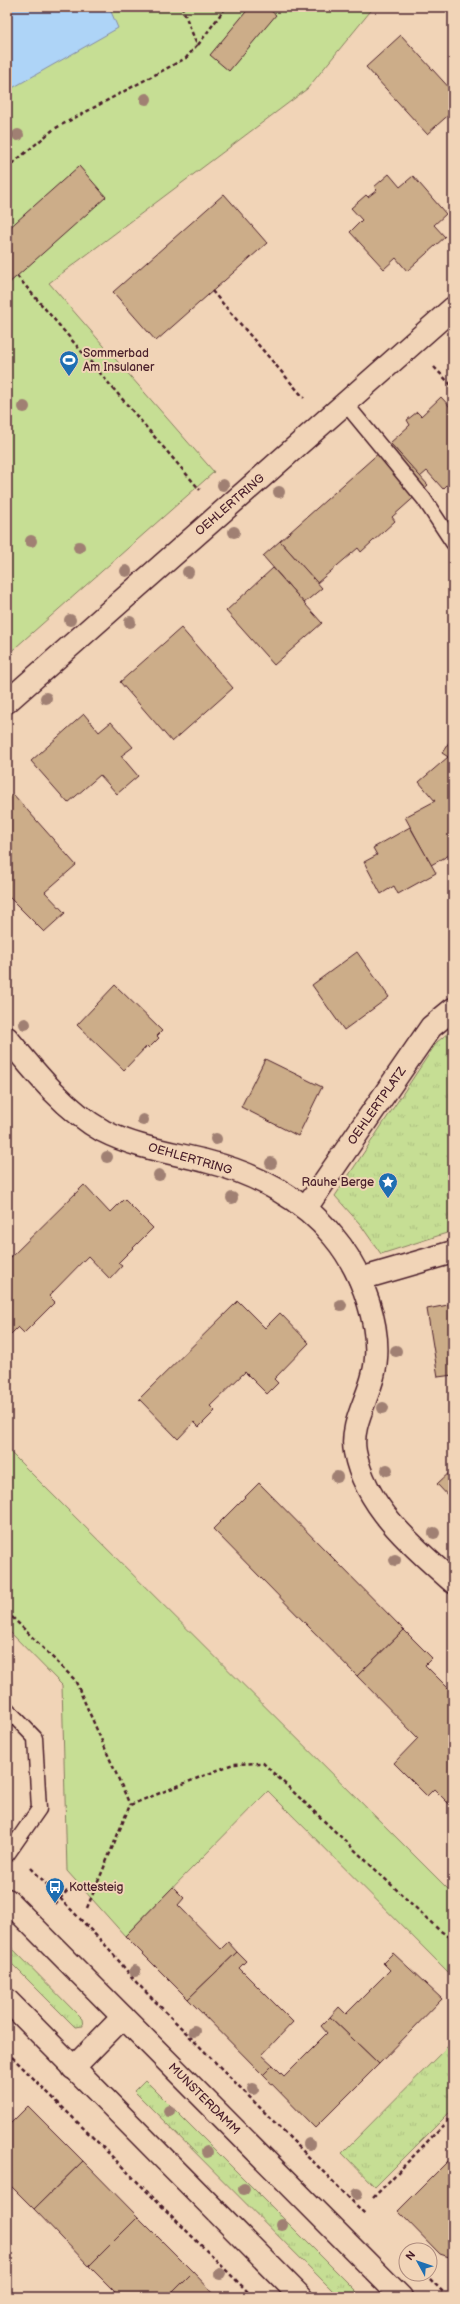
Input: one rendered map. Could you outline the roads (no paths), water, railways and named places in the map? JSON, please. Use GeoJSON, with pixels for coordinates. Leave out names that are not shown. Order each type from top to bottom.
{"type":"FeatureCollection","features":[{"type":"Feature","properties":{"kind":"street","name":"OEHLERTRING"},"geometry":{"type":"LineString","coordinates":[[7,702],[453,308]]}},
{"type":"Feature","properties":{"kind":"street","name":"OEHLERTPLATZ"},"geometry":{"type":"LineString","coordinates":[[306,1208],[431,1027],[453,1009]]}},
{"type":"Feature","properties":{"kind":"street","name":"OEHLERTRING"},"geometry":{"type":"LineString","coordinates":[[7,1038],[68,1106],[104,1131],[162,1152],[211,1162],[251,1177],[306,1208],[334,1237],[360,1279],[373,1320],[377,1345],[374,1375],[354,1433],[354,1451],[362,1480],[389,1519],[418,1552],[453,1582]]}},
{"type":"Feature","properties":{"kind":"street"},"geometry":{"type":"LineString","coordinates":[[360,1279],[453,1252]]}},
{"type":"Feature","properties":{"kind":"street","name":"MUNSTERDAMM"},"geometry":{"type":"LineString","coordinates":[[7,1900],[401,2297]]}},
{"type":"Feature","properties":{"kind":"street"},"geometry":{"type":"LineString","coordinates":[[7,2000],[301,2297]]}},
{"type":"Feature","properties":{"kind":"street"},"geometry":{"type":"LineString","coordinates":[[73,2068],[123,2017]]}},
{"type":"Feature","properties":{"kind":"lane"},"geometry":{"type":"LineString","coordinates":[[345,403],[424,499],[453,543]]}},
{"type":"Feature","properties":{"kind":"lane"},"geometry":{"type":"LineString","coordinates":[[7,1709],[35,1738],[39,1809],[9,1851]]}},
{"type":"Feature","properties":{"kind":"water"},"geometry":{"type":"Polygon","coordinates":[[[7,7],[109,7],[118,28],[7,91],[7,7]]]}},
{"type":"Feature","properties":{"kind":"place","name":"Sommerbad Am Insulaner"},"geometry":{"type":"Point","coordinates":[69,377]}},
{"type":"Feature","properties":{"kind":"place","name":"Rauhe Berge"},"geometry":{"type":"Point","coordinates":[388,1199]}},
{"type":"Feature","properties":{"kind":"place","name":"Kottesteig"},"geometry":{"type":"Point","coordinates":[55,1904]}}]}
